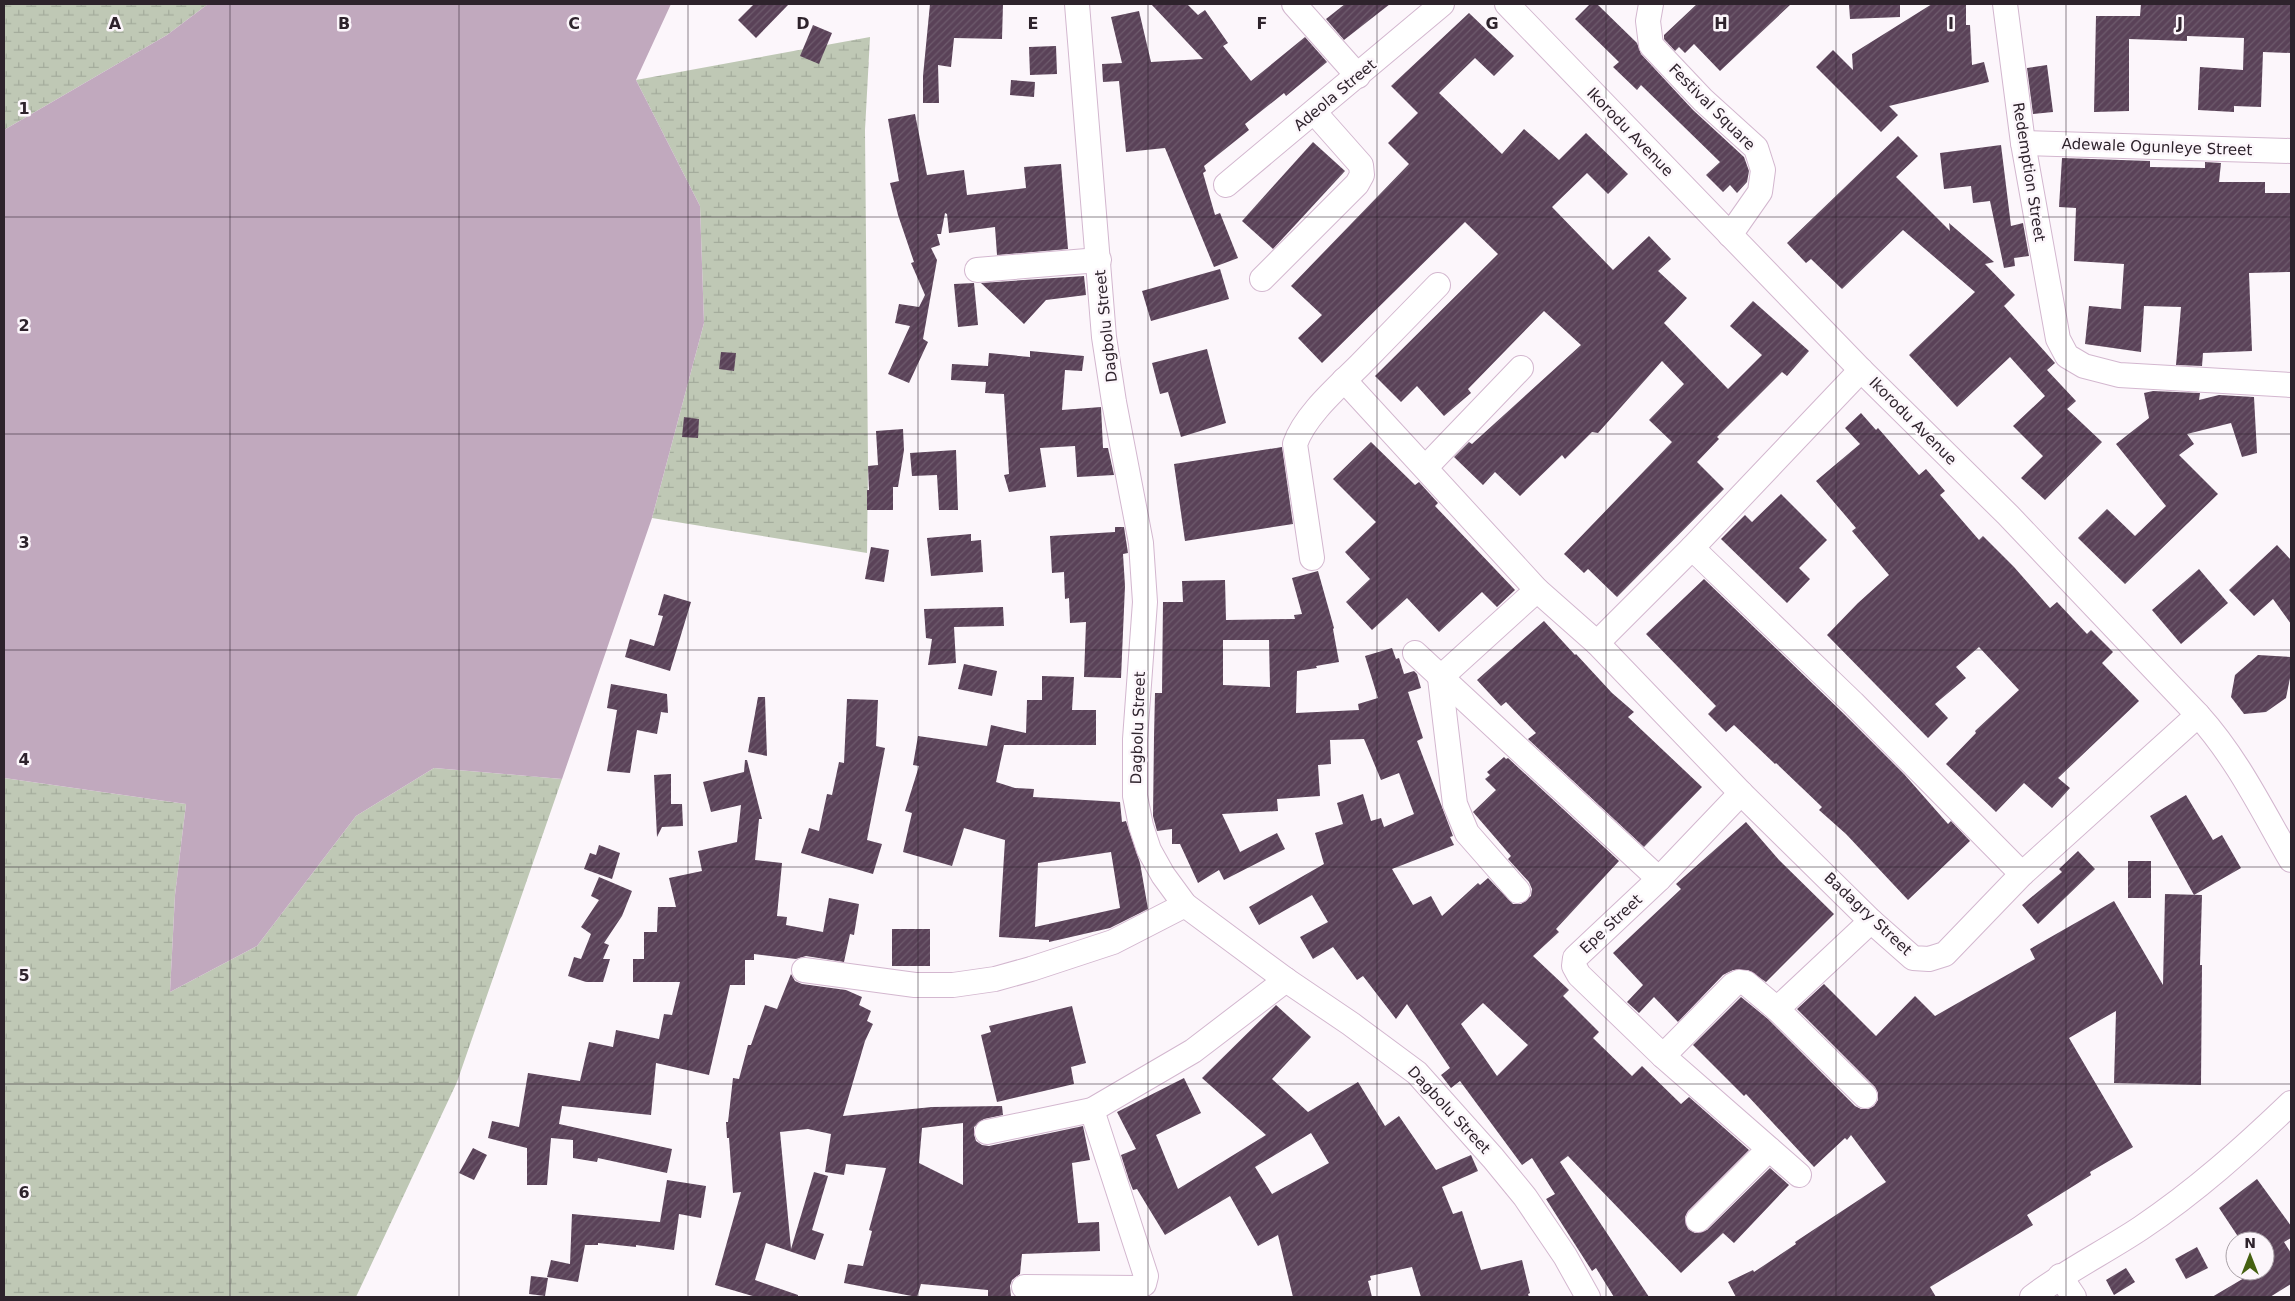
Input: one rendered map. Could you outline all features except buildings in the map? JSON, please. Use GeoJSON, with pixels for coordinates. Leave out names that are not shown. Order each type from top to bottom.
{"type":"FeatureCollection","features":[{"type":"Feature","properties":{"kind":"street","name":"Dagbolu Street"},"geometry":{"type":"LineString","coordinates":[[1077,4],[1104,337],[1114,402],[1141,543],[1145,602],[1135,739],[1135,796],[1141,826],[1149,850],[1163,875],[1185,905],[1286,980],[1351,1024],[1417,1073],[1525,1196],[1565,1256],[1588,1297]]}},
{"type":"Feature","properties":{"kind":"street"},"geometry":{"type":"LineString","coordinates":[[1294,4],[1358,76]]}},
{"type":"Feature","properties":{"kind":"street","name":"Adeola Street"},"geometry":{"type":"LineString","coordinates":[[1226,185],[1315,113],[1440,4]]}},
{"type":"Feature","properties":{"kind":"street","name":"Ikorodu Avenue"},"geometry":{"type":"LineString","coordinates":[[1507,4],[1861,370],[2008,515],[2217,735],[2291,860]]}},
{"type":"Feature","properties":{"kind":"street","name":"Festival Square"},"geometry":{"type":"LineString","coordinates":[[1651,4],[1648,21],[1651,45],[1703,100],[1756,148],[1763,170],[1760,192],[1730,235]]}},
{"type":"Feature","properties":{"kind":"street","name":"Redemption Street"},"geometry":{"type":"LineString","coordinates":[[2005,4],[2023,143],[2058,339],[2067,356],[2084,366],[2119,375],[2291,385]]}},
{"type":"Feature","properties":{"kind":"street"},"geometry":{"type":"LineString","coordinates":[[1262,279],[1357,184],[1362,175],[1361,166],[1315,113]]}},
{"type":"Feature","properties":{"kind":"street","name":"Adewale Ogunleye Street"},"geometry":{"type":"LineString","coordinates":[[2023,143],[2291,151]]}},
{"type":"Feature","properties":{"kind":"street"},"geometry":{"type":"LineString","coordinates":[[977,270],[1099,260]]}},
{"type":"Feature","properties":{"kind":"street"},"geometry":{"type":"LineString","coordinates":[[1312,558],[1295,444],[1304,425],[1344,380],[1438,286]]}},
{"type":"Feature","properties":{"kind":"street"},"geometry":{"type":"LineString","coordinates":[[1426,467],[1521,368]]}},
{"type":"Feature","properties":{"kind":"street"},"geometry":{"type":"LineString","coordinates":[[1596,643],[1692,548],[1861,370]]}},
{"type":"Feature","properties":{"kind":"street","name":"Badagry Street"},"geometry":{"type":"LineString","coordinates":[[1344,380],[1426,467],[1537,590],[1596,643],[1741,793],[1871,920],[1913,958],[1929,958],[1945,954],[2022,874],[2198,715]]}},
{"type":"Feature","properties":{"kind":"street"},"geometry":{"type":"LineString","coordinates":[[1692,548],[1853,703],[2022,874]]}},
{"type":"Feature","properties":{"kind":"street"},"geometry":{"type":"LineString","coordinates":[[1440,678],[1537,590]]}},
{"type":"Feature","properties":{"kind":"street"},"geometry":{"type":"LineString","coordinates":[[1415,653],[1659,879]]}},
{"type":"Feature","properties":{"kind":"street"},"geometry":{"type":"LineString","coordinates":[[1440,678],[1455,804],[1460,821],[1467,833],[1518,891]]}},
{"type":"Feature","properties":{"kind":"street","name":"Epe Street"},"geometry":{"type":"LineString","coordinates":[[1663,1056],[1579,975],[1574,966],[1575,958],[1659,879],[1741,793]]}},
{"type":"Feature","properties":{"kind":"street"},"geometry":{"type":"LineString","coordinates":[[804,970],[915,985],[953,985],[995,979],[1031,970],[1113,942],[1185,905]]}},
{"type":"Feature","properties":{"kind":"street"},"geometry":{"type":"LineString","coordinates":[[1777,1009],[1871,920]]}},
{"type":"Feature","properties":{"kind":"street"},"geometry":{"type":"LineString","coordinates":[[987,1132],[1092,1110],[1193,1051],[1286,980]]}},
{"type":"Feature","properties":{"kind":"street"},"geometry":{"type":"LineString","coordinates":[[1800,1175],[1663,1056],[1733,985],[1739,982],[1746,983],[1777,1009],[1865,1096]]}},
{"type":"Feature","properties":{"kind":"street"},"geometry":{"type":"LineString","coordinates":[[2032,1297],[2060,1276],[2140,1228],[2197,1188],[2291,1103]]}},
{"type":"Feature","properties":{"kind":"street"},"geometry":{"type":"LineString","coordinates":[[1024,1287],[1138,1288],[1144,1284],[1146,1276],[1092,1110]]}},
{"type":"Feature","properties":{"kind":"street"},"geometry":{"type":"LineString","coordinates":[[1698,1220],[1769,1149]]}},
{"type":"Feature","properties":{"kind":"street"},"geometry":{"type":"LineString","coordinates":[[2060,1276],[2074,1297]]}},
{"type":"Feature","properties":{"kind":"green space"},"geometry":{"type":"Polygon","coordinates":[[[4,4],[208,4],[167,35],[4,130],[4,4]]]}},
{"type":"Feature","properties":{"kind":"green space"},"geometry":{"type":"Polygon","coordinates":[[[870,37],[865,130],[867,553],[652,518],[704,323],[700,206],[636,80],[870,37]]]}},
{"type":"Feature","properties":{"kind":"green space"},"geometry":{"type":"Polygon","coordinates":[[[434,768],[562,779],[457,1082],[356,1297],[4,1297],[4,778],[186,804],[175,895],[170,992],[257,946],[356,816],[434,768]]]}},
{"type":"Feature","properties":{"kind":"shaded area"},"geometry":{"type":"Polygon","coordinates":[[[208,4],[671,4],[636,80],[700,206],[704,323],[652,518],[562,779],[434,768],[356,816],[257,946],[170,992],[175,895],[186,804],[4,778],[4,130],[167,35],[208,4]]]}}]}
